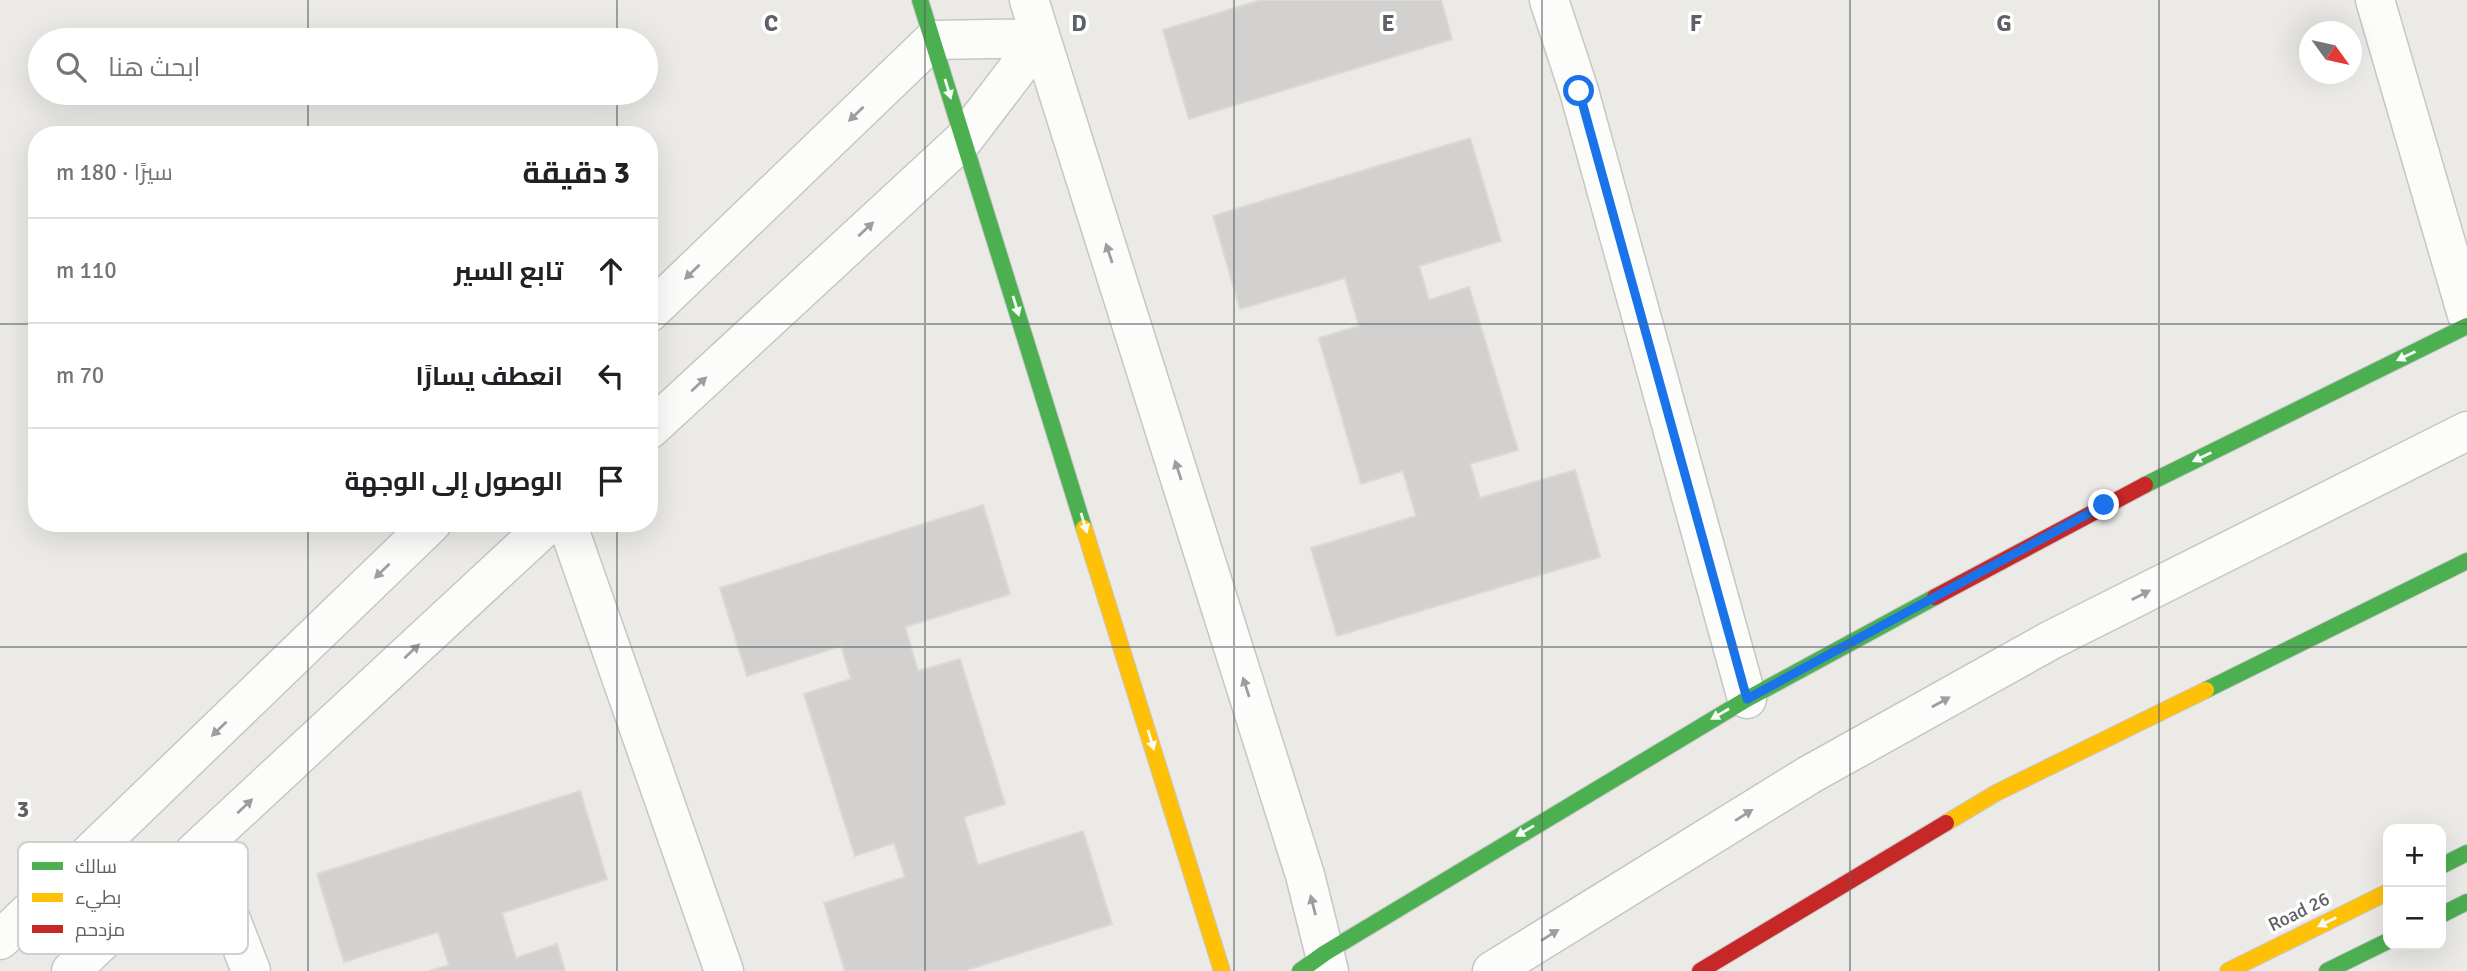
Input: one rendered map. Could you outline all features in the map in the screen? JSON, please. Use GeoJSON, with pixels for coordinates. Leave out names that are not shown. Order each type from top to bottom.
{"type":"FeatureCollection","features":[{"type":"Feature","properties":{"kind":"street"},"geometry":{"type":"LineString","coordinates":[[920,0],[1222,971]]}},
{"type":"Feature","properties":{"kind":"street"},"geometry":{"type":"LineString","coordinates":[[1029,0],[1305,875],[1318,965],[1747,699],[2104,505],[2467,326]]}},
{"type":"Feature","properties":{"kind":"street"},"geometry":{"type":"LineString","coordinates":[[1549,0],[1579,91],[1747,699]]}},
{"type":"Feature","properties":{"kind":"street"},"geometry":{"type":"LineString","coordinates":[[2375,0],[2467,316]]}},
{"type":"Feature","properties":{"kind":"street"},"geometry":{"type":"LineString","coordinates":[[658,304],[933,40],[1041,38]]}},
{"type":"Feature","properties":{"kind":"street"},"geometry":{"type":"LineString","coordinates":[[658,422],[964,139],[1041,38]]}},
{"type":"Feature","properties":{"kind":"street"},"geometry":{"type":"LineString","coordinates":[[1492,971],[1809,775],[1966,687],[2051,640],[2467,430]]}},
{"type":"Feature","properties":{"kind":"street"},"geometry":{"type":"LineString","coordinates":[[102,842],[423,532]]}},
{"type":"Feature","properties":{"kind":"street"},"geometry":{"type":"LineString","coordinates":[[205,842],[539,532]]}},
{"type":"Feature","properties":{"kind":"street"},"geometry":{"type":"LineString","coordinates":[[570,532],[724,971]]}},
{"type":"Feature","properties":{"kind":"street"},"geometry":{"type":"LineString","coordinates":[[1700,971],[1996,793],[2467,561]]}},
{"type":"Feature","properties":{"kind":"street"},"geometry":{"type":"LineString","coordinates":[[2446,864],[2467,853]]}},
{"type":"Feature","properties":{"kind":"street","name":"Road 26"},"geometry":{"type":"LineString","coordinates":[[2228,971],[2383,894]]}},
{"type":"Feature","properties":{"kind":"street"},"geometry":{"type":"LineString","coordinates":[[2446,912],[2467,902]]}},
{"type":"Feature","properties":{"kind":"street"},"geometry":{"type":"LineString","coordinates":[[0,940],[18,923]]}},
{"type":"Feature","properties":{"kind":"street"},"geometry":{"type":"LineString","coordinates":[[2327,971],[2383,943]]}},
{"type":"Feature","properties":{"kind":"street"},"geometry":{"type":"LineString","coordinates":[[71,971],[89,954]]}},
{"type":"Feature","properties":{"kind":"street"},"geometry":{"type":"LineString","coordinates":[[244,954],[251,971]]}},
{"type":"Feature","properties":{"kind":"building"},"geometry":{"type":"Polygon","coordinates":[[[1261,0],[1441,0],[1452,39],[1189,119],[1163,30],[1261,0]]]}},
{"type":"Feature","properties":{"kind":"building"},"geometry":{"type":"Polygon","coordinates":[[[1470,138],[1501,241],[1419,266],[1429,300],[1469,287],[1518,450],[1470,464],[1480,498],[1575,470],[1600,557],[1337,636],[1311,548],[1416,516],[1403,471],[1361,484],[1319,338],[1359,326],[1345,278],[1240,309],[1213,216],[1470,138]]]}},
{"type":"Feature","properties":{"kind":"building"},"geometry":{"type":"Polygon","coordinates":[[[983,505],[1010,594],[905,627],[918,671],[960,659],[1005,804],[964,817],[978,865],[1083,831],[1112,924],[964,971],[845,971],[824,903],[905,877],[894,843],[855,856],[804,694],[851,679],[841,646],[747,676],[720,588],[983,505]]]}},
{"type":"Feature","properties":{"kind":"building"},"geometry":{"type":"Polygon","coordinates":[[[580,791],[607,879],[502,913],[516,958],[557,944],[565,971],[430,971],[449,965],[438,932],[344,962],[317,874],[580,791]]]}},
{"type":"Feature","properties":{"kind":"traffic: fast"},"geometry":{"type":"LineString","coordinates":[[920,0],[1084,528]]}},
{"type":"Feature","properties":{"kind":"traffic: fast"},"geometry":{"type":"LineString","coordinates":[[2145,485],[2467,326]]}},
{"type":"Feature","properties":{"kind":"traffic: fast"},"geometry":{"type":"LineString","coordinates":[[2206,690],[2467,561]]}},
{"type":"Feature","properties":{"kind":"traffic: fast"},"geometry":{"type":"LineString","coordinates":[[1300,971],[1325,953],[1747,699],[1935,597]]}},
{"type":"Feature","properties":{"kind":"traffic: fast"},"geometry":{"type":"LineString","coordinates":[[2446,864],[2467,853]]}},
{"type":"Feature","properties":{"kind":"traffic: fast"},"geometry":{"type":"LineString","coordinates":[[2446,912],[2467,902]]}},
{"type":"Feature","properties":{"kind":"traffic: fast"},"geometry":{"type":"LineString","coordinates":[[2327,971],[2383,943]]}},
{"type":"Feature","properties":{"kind":"traffic: slow"},"geometry":{"type":"LineString","coordinates":[[1084,528],[1222,971]]}},
{"type":"Feature","properties":{"kind":"traffic: slow"},"geometry":{"type":"LineString","coordinates":[[1946,823],[1996,793],[2206,690]]}},
{"type":"Feature","properties":{"kind":"traffic: slow"},"geometry":{"type":"LineString","coordinates":[[2228,971],[2383,894]]}},
{"type":"Feature","properties":{"kind":"traffic: jam"},"geometry":{"type":"LineString","coordinates":[[1935,597],[2145,485]]}},
{"type":"Feature","properties":{"kind":"traffic: jam"},"geometry":{"type":"LineString","coordinates":[[1700,971],[1946,823]]}},
{"type":"Feature","properties":{"kind":"route"},"geometry":{"type":"LineString","coordinates":[[1579,91],[1747,699],[2104,505]]}}]}
